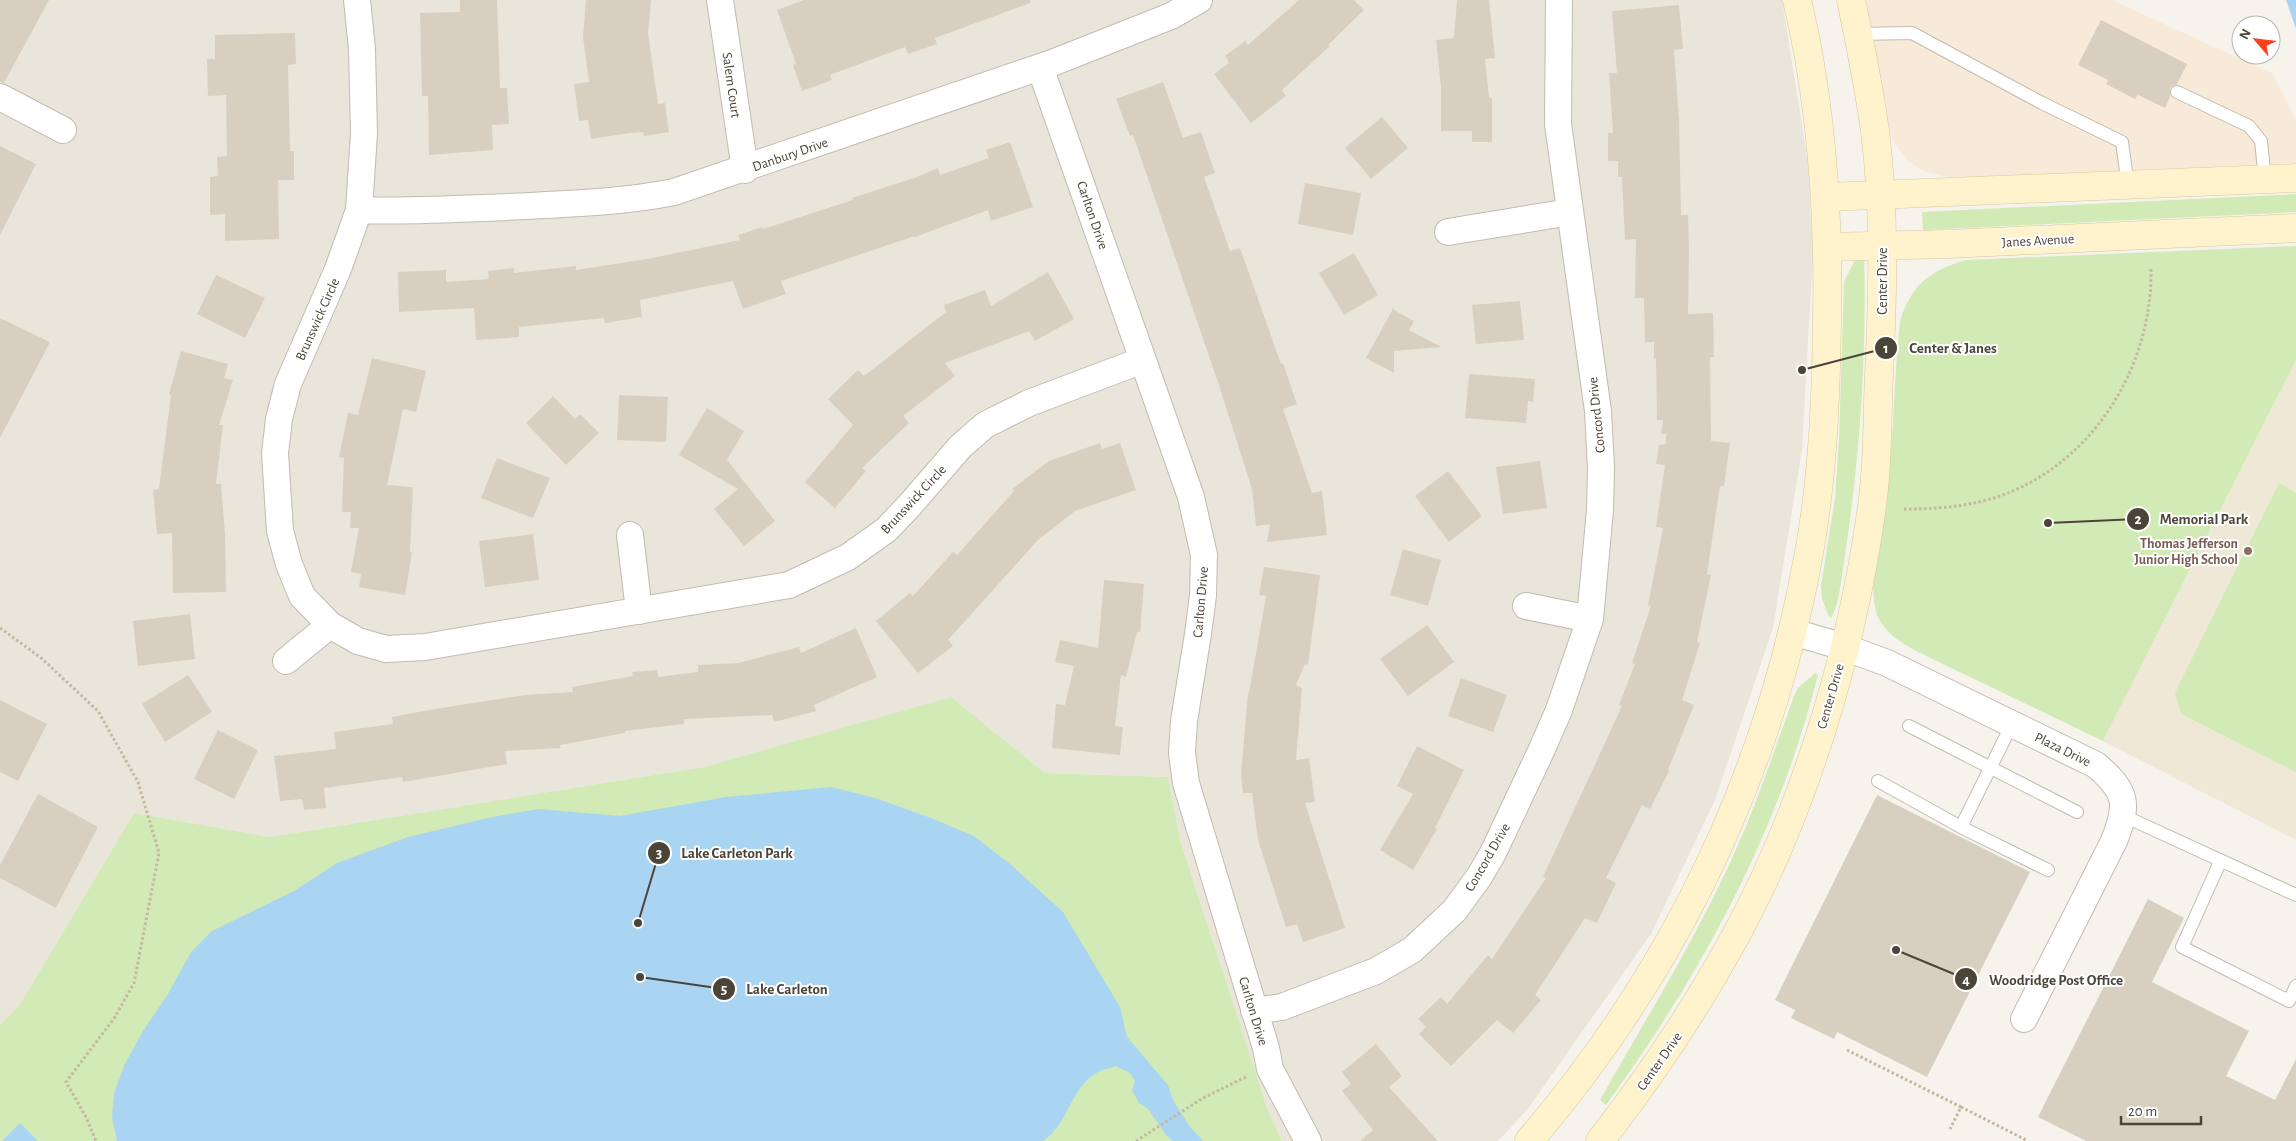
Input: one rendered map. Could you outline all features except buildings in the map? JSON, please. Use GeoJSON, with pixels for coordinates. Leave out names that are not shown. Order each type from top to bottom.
{"type":"FeatureCollection","features":[{"type":"Feature","properties":{"kind":"street","name":"Brunswick Circle"},"geometry":{"type":"LineString","coordinates":[[357,0],[362,48],[364,133],[360,210],[338,269],[288,384],[279,420],[276,453],[280,531],[289,564],[302,596],[330,625],[358,641],[386,649],[426,647],[789,586],[848,557],[886,530],[910,506],[960,447],[985,426],[1029,403],[1143,360]]}},
{"type":"Feature","properties":{"kind":"street","name":"Salem Court"},"geometry":{"type":"LineString","coordinates":[[720,0],[745,170]]}},
{"type":"Feature","properties":{"kind":"street","name":"Danbury Drive"},"geometry":{"type":"LineString","coordinates":[[360,210],[394,212],[593,203],[646,198],[674,192],[745,170],[1040,67],[1119,38],[1171,16],[1199,0]]}},
{"type":"Feature","properties":{"kind":"street","name":"Concord Drive"},"geometry":{"type":"LineString","coordinates":[[1254,1011],[1282,1007],[1376,971],[1412,950],[1454,911],[1479,877],[1488,861],[1542,749],[1559,710],[1590,618],[1600,510],[1601,468],[1598,411],[1558,124],[1559,0]]}},
{"type":"Feature","properties":{"kind":"street"},"geometry":{"type":"LineString","coordinates":[[1529,1141],[1590,1067],[1635,1001],[1701,886],[1745,784],[1760,743],[1793,632],[1810,546],[1820,468],[1826,363],[1828,247],[1826,197],[1808,58],[1797,0]]}},
{"type":"Feature","properties":{"kind":"street"},"geometry":{"type":"LineString","coordinates":[[1851,0],[1875,132],[1879,196]]}},
{"type":"Feature","properties":{"kind":"street","name":"Carlton Drive"},"geometry":{"type":"LineString","coordinates":[[1040,67],[1191,497],[1204,555],[1203,594],[1184,721],[1182,753],[1186,783],[1270,1069],[1308,1141]]}},
{"type":"Feature","properties":{"kind":"street"},"geometry":{"type":"LineString","coordinates":[[0,97],[63,130]]}},
{"type":"Feature","properties":{"kind":"street"},"geometry":{"type":"LineString","coordinates":[[1826,197],[2296,178]]}},
{"type":"Feature","properties":{"kind":"street","name":"Center Drive"},"geometry":{"type":"LineString","coordinates":[[1600,1141],[1670,1047],[1698,1003],[1735,938],[1763,880],[1804,781],[1829,705],[1844,647],[1872,512],[1882,319],[1883,246],[1879,196]]}},
{"type":"Feature","properties":{"kind":"street"},"geometry":{"type":"LineString","coordinates":[[1448,232],[1570,212]]}},
{"type":"Feature","properties":{"kind":"street","name":"Janes Avenue"},"geometry":{"type":"LineString","coordinates":[[1828,247],[2296,228]]}},
{"type":"Feature","properties":{"kind":"street"},"geometry":{"type":"LineString","coordinates":[[630,535],[639,611]]}},
{"type":"Feature","properties":{"kind":"street"},"geometry":{"type":"LineString","coordinates":[[1526,606],[1590,618]]}},
{"type":"Feature","properties":{"kind":"street"},"geometry":{"type":"LineString","coordinates":[[286,661],[330,625]]}},
{"type":"Feature","properties":{"kind":"street","name":"Plaza Drive"},"geometry":{"type":"LineString","coordinates":[[1793,632],[1844,647],[1887,664],[2096,765],[2113,780],[2122,797],[2124,816]]}},
{"type":"Feature","properties":{"kind":"street"},"geometry":{"type":"LineString","coordinates":[[2024,1019],[2114,841],[2124,816]]}},
{"type":"Feature","properties":{"kind":"lane"},"geometry":{"type":"LineString","coordinates":[[1858,34],[1912,33],[2042,103],[2122,142],[2128,186]]}},
{"type":"Feature","properties":{"kind":"lane"},"geometry":{"type":"LineString","coordinates":[[2177,92],[2249,126],[2260,142],[2266,180]]}},
{"type":"Feature","properties":{"kind":"lane"},"geometry":{"type":"LineString","coordinates":[[1961,827],[2012,724]]}},
{"type":"Feature","properties":{"kind":"lane"},"geometry":{"type":"LineString","coordinates":[[1909,726],[2077,812]]}},
{"type":"Feature","properties":{"kind":"lane"},"geometry":{"type":"LineString","coordinates":[[1878,780],[1961,827],[2048,870]]}},
{"type":"Feature","properties":{"kind":"lane"},"geometry":{"type":"LineString","coordinates":[[2124,816],[2220,862],[2296,895]]}},
{"type":"Feature","properties":{"kind":"lane"},"geometry":{"type":"LineString","coordinates":[[2220,862],[2182,947],[2289,1001],[2296,986]]}},
{"type":"Feature","properties":{"kind":"path"},"geometry":{"type":"LineString","coordinates":[[1904,510],[1958,507],[1995,497],[2027,484],[2055,467],[2086,440],[2110,411],[2132,370],[2144,330],[2151,296],[2151,268]]}},
{"type":"Feature","properties":{"kind":"path"},"geometry":{"type":"LineString","coordinates":[[0,628],[40,657],[98,711],[138,782],[159,852],[134,983],[115,1017],[66,1082],[86,1117],[96,1141]]}},
{"type":"Feature","properties":{"kind":"path"},"geometry":{"type":"LineString","coordinates":[[1847,1050],[2028,1141]]}},
{"type":"Feature","properties":{"kind":"path"},"geometry":{"type":"LineString","coordinates":[[1136,1141],[1203,1098],[1233,1082],[1270,1069]]}},
{"type":"Feature","properties":{"kind":"path"},"geometry":{"type":"LineString","coordinates":[[1950,1129],[1961,1107]]}},
{"type":"Feature","properties":{"kind":"shaded area"},"geometry":{"type":"Polygon","coordinates":[[[0,0],[1782,0],[1808,163],[1813,253],[1802,449],[1773,628],[1715,800],[1651,934],[1527,1110],[1498,1141],[1282,1141],[1268,1111],[1180,840],[1168,777],[1045,773],[951,697],[704,767],[270,837],[134,813],[19,1006],[0,1025],[0,0]]]}},
{"type":"Feature","properties":{"kind":"shaded area"},"geometry":{"type":"Polygon","coordinates":[[[1866,0],[2112,0],[2231,55],[2231,65],[2253,65],[2273,74],[2296,120],[2296,163],[1968,178],[1942,176],[1923,171],[1907,160],[1893,141],[1886,116],[1866,0]]]}},
{"type":"Feature","properties":{"kind":"shaded area","name":"Thomas Jefferson Junior High School"},"geometry":{"type":"Polygon","coordinates":[[[2296,360],[2296,840],[2103,741],[2296,360]]]}},
{"type":"Feature","properties":{"kind":"green space"},"geometry":{"type":"Polygon","coordinates":[[[2296,194],[2296,212],[1923,230],[1922,212],[2296,194]]]}},
{"type":"Feature","properties":{"kind":"green space"},"geometry":{"type":"Polygon","coordinates":[[[2296,246],[2296,360],[2103,741],[1918,652],[1886,629],[1877,615],[1875,607],[1873,594],[1875,563],[1888,486],[1900,321],[1916,288],[1932,274],[1966,260],[2296,246]]]}},
{"type":"Feature","properties":{"kind":"green space"},"geometry":{"type":"Polygon","coordinates":[[[1864,252],[1865,290],[1863,366],[1855,480],[1840,588],[1837,605],[1831,618],[1822,599],[1821,586],[1835,498],[1839,441],[1844,282],[1854,262],[1864,252]]]}},
{"type":"Feature","properties":{"kind":"green space"},"geometry":{"type":"Polygon","coordinates":[[[2279,483],[2296,493],[2296,772],[2181,714],[2175,693],[2279,483]]]}},
{"type":"Feature","properties":{"kind":"green space"},"geometry":{"type":"Polygon","coordinates":[[[1815,673],[1818,675],[1782,790],[1759,846],[1733,900],[1705,953],[1674,1004],[1606,1105],[1600,1100],[1692,939],[1731,861],[1760,792],[1794,696],[1798,688],[1815,673]]]}},
{"type":"Feature","properties":{"kind":"green space"},"geometry":{"type":"Polygon","coordinates":[[[951,697],[1045,773],[1168,777],[1180,840],[1268,1111],[1282,1141],[0,1141],[0,1025],[19,1006],[134,813],[270,837],[704,767],[951,697]]]}},
{"type":"Feature","properties":{"kind":"water"},"geometry":{"type":"Polygon","coordinates":[[[2286,0],[2296,0],[2296,29],[2286,0]]]}},
{"type":"Feature","properties":{"kind":"water"},"geometry":{"type":"Polygon","coordinates":[[[831,787],[875,798],[974,836],[1010,864],[1063,912],[1120,1007],[1127,1037],[1168,1085],[1173,1100],[1190,1127],[1203,1141],[1173,1141],[1166,1135],[1148,1109],[1139,1103],[1132,1090],[1135,1081],[1130,1073],[1116,1066],[1100,1071],[1081,1087],[1059,1125],[1043,1141],[117,1141],[112,1118],[114,1093],[125,1064],[143,1031],[168,994],[191,952],[212,931],[294,891],[337,863],[408,837],[492,817],[539,809],[620,816],[726,797],[831,787]]]}},
{"type":"Feature","properties":{"kind":"water"},"geometry":{"type":"Polygon","coordinates":[[[20,1123],[38,1141],[2,1141],[20,1123]]]}},
{"type":"Feature","properties":{"kind":"place","name":"Center & Janes"},"geometry":{"type":"Point","coordinates":[1802,370]}},
{"type":"Feature","properties":{"kind":"place","name":"Memorial Park"},"geometry":{"type":"Point","coordinates":[2048,523]}},
{"type":"Feature","properties":{"kind":"place","name":"Thomas Jefferson Junior High School"},"geometry":{"type":"Point","coordinates":[2248,551]}},
{"type":"Feature","properties":{"kind":"place","name":"Lake Carleton Park"},"geometry":{"type":"Point","coordinates":[638,923]}},
{"type":"Feature","properties":{"kind":"place","name":"Woodridge Post Office"},"geometry":{"type":"Point","coordinates":[1896,950]}},
{"type":"Feature","properties":{"kind":"place","name":"Lake Carleton"},"geometry":{"type":"Point","coordinates":[640,977]}}]}
